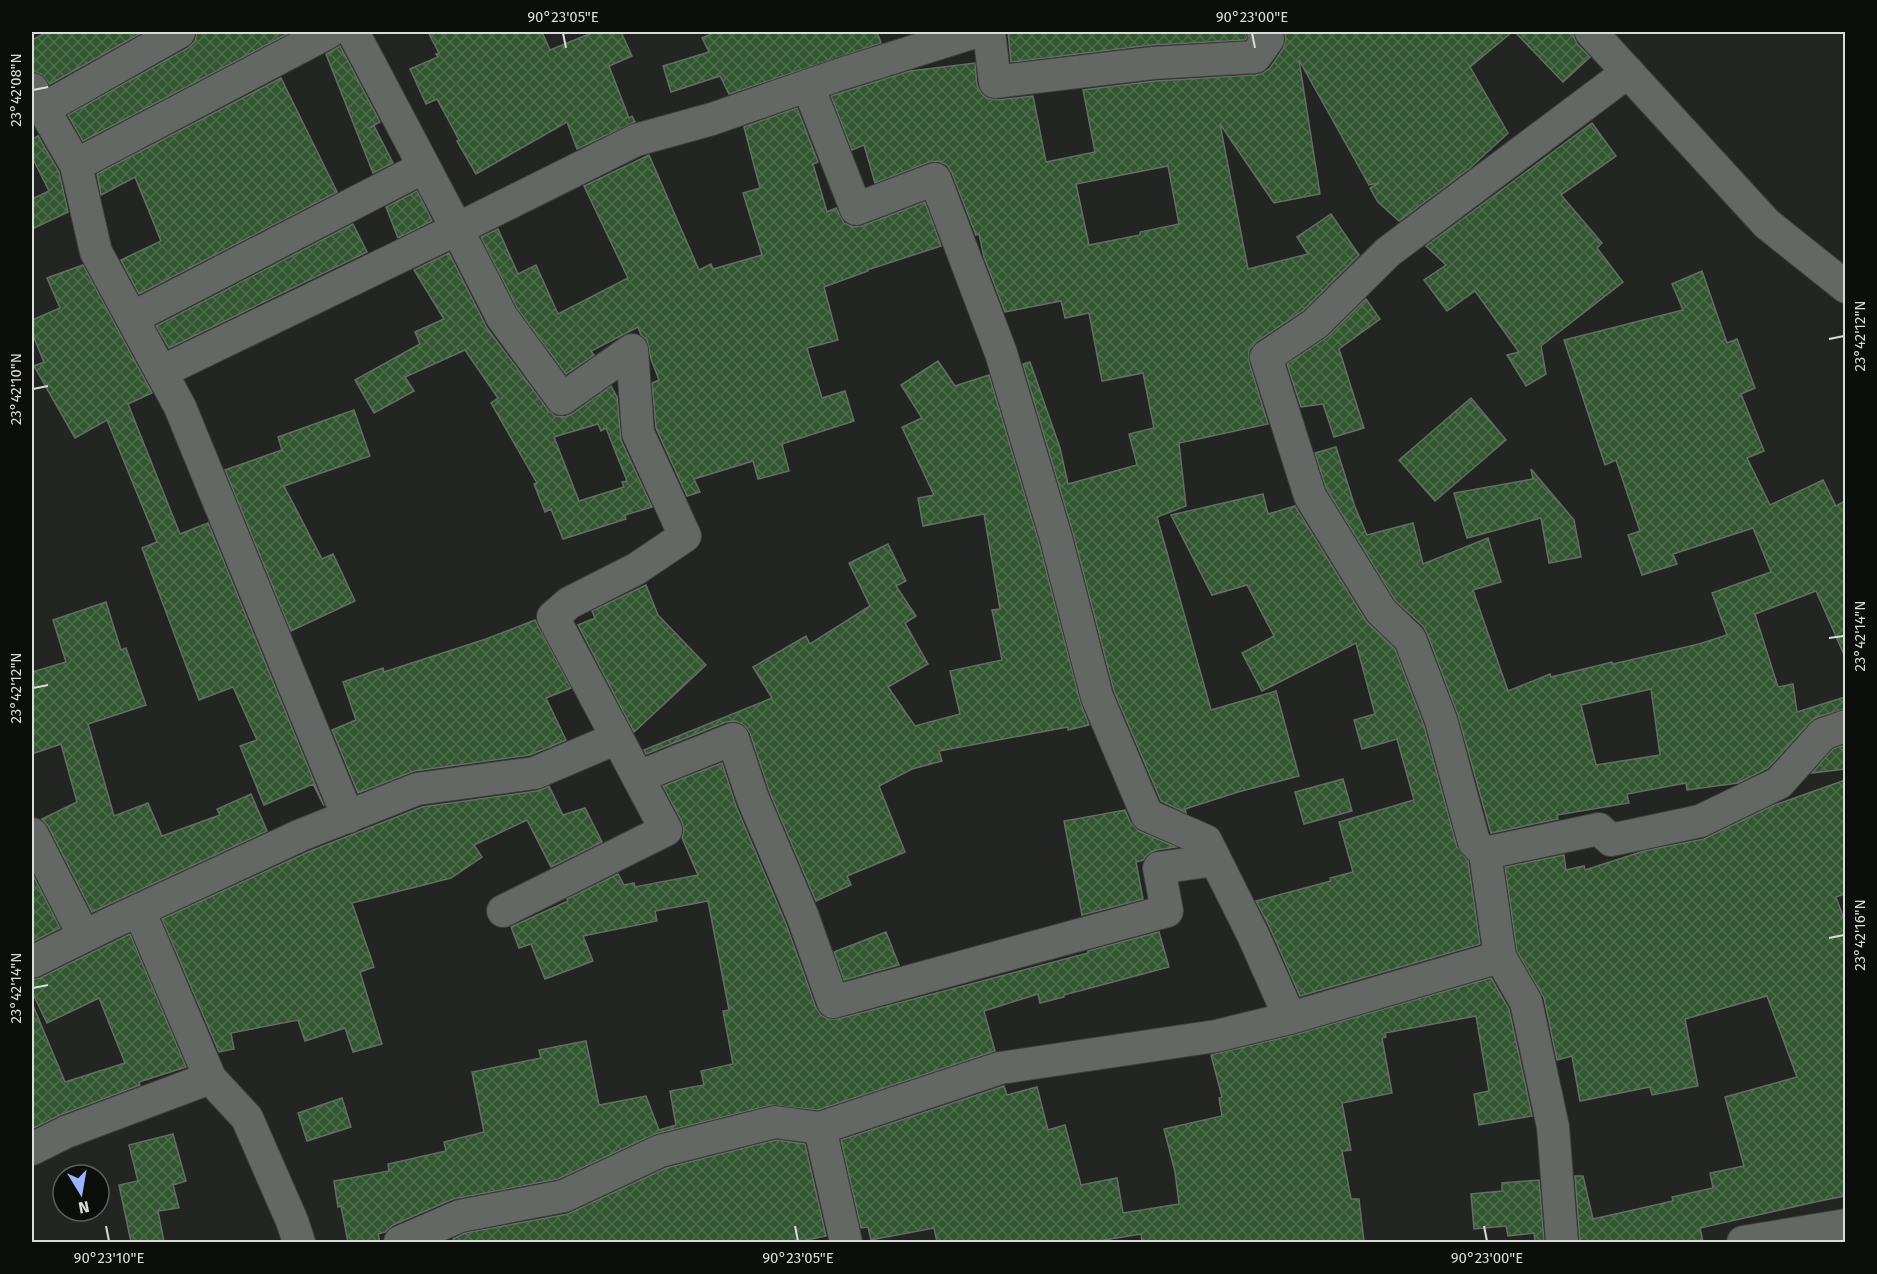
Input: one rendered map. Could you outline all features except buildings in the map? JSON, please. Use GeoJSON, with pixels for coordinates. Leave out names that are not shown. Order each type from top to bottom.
{"type":"FeatureCollection","features":[{"type":"Feature","properties":{"kind":"street"},"geometry":{"type":"LineString","coordinates":[[179,32],[37,99],[76,165],[96,252],[180,407],[348,817]]}},
{"type":"Feature","properties":{"kind":"street"},"geometry":{"type":"LineString","coordinates":[[76,165],[329,32]]}},
{"type":"Feature","properties":{"kind":"street"},"geometry":{"type":"LineString","coordinates":[[353,32],[502,317],[562,399],[632,350],[638,433],[685,536],[636,569],[569,603],[553,617],[666,830],[503,911]]}},
{"type":"Feature","properties":{"kind":"street"},"geometry":{"type":"LineString","coordinates":[[161,372],[636,140],[711,119],[975,32]]}},
{"type":"Feature","properties":{"kind":"street"},"geometry":{"type":"LineString","coordinates":[[989,32],[994,82],[1153,63],[1255,57],[1268,39],[1263,32]]}},
{"type":"Feature","properties":{"kind":"street"},"geometry":{"type":"LineString","coordinates":[[1591,32],[1767,224],[1845,287]]}},
{"type":"Feature","properties":{"kind":"street"},"geometry":{"type":"LineString","coordinates":[[1562,1242],[1553,1127],[1526,1002],[1500,957],[1485,853],[1474,842],[1441,720],[1410,639],[1381,611],[1310,496],[1266,357],[1315,324],[1388,252],[1628,72]]}},
{"type":"Feature","properties":{"kind":"street"},"geometry":{"type":"LineString","coordinates":[[808,86],[855,209],[934,179],[1002,353],[1056,538],[1097,697],[1148,815],[1206,841],[1253,935],[1290,1018]]}},
{"type":"Feature","properties":{"kind":"street"},"geometry":{"type":"LineString","coordinates":[[132,318],[424,167]]}},
{"type":"Feature","properties":{"kind":"street"},"geometry":{"type":"LineString","coordinates":[[1485,853],[1599,829],[1611,840],[1700,821],[1779,783],[1823,734],[1845,726]]}},
{"type":"Feature","properties":{"kind":"street"},"geometry":{"type":"LineString","coordinates":[[32,962],[302,835],[417,789],[535,773],[617,738]]}},
{"type":"Feature","properties":{"kind":"street"},"geometry":{"type":"LineString","coordinates":[[639,777],[733,738],[753,799],[804,916],[833,1002],[1167,911],[1159,868],[1215,860]]}},
{"type":"Feature","properties":{"kind":"street"},"geometry":{"type":"LineString","coordinates":[[32,834],[84,936]]}},
{"type":"Feature","properties":{"kind":"street"},"geometry":{"type":"LineString","coordinates":[[139,910],[210,1078],[247,1118],[299,1242]]}},
{"type":"Feature","properties":{"kind":"street"},"geometry":{"type":"LineString","coordinates":[[400,1242],[460,1216],[564,1196],[660,1151],[775,1122],[820,1128],[1000,1068],[1216,1036],[1290,1018],[1500,957]]}},
{"type":"Feature","properties":{"kind":"street"},"geometry":{"type":"LineString","coordinates":[[32,1149],[66,1132],[210,1078]]}},
{"type":"Feature","properties":{"kind":"street"},"geometry":{"type":"LineString","coordinates":[[820,1128],[846,1242]]}},
{"type":"Feature","properties":{"kind":"street"},"geometry":{"type":"LineString","coordinates":[[1743,1242],[1845,1225]]}}]}
